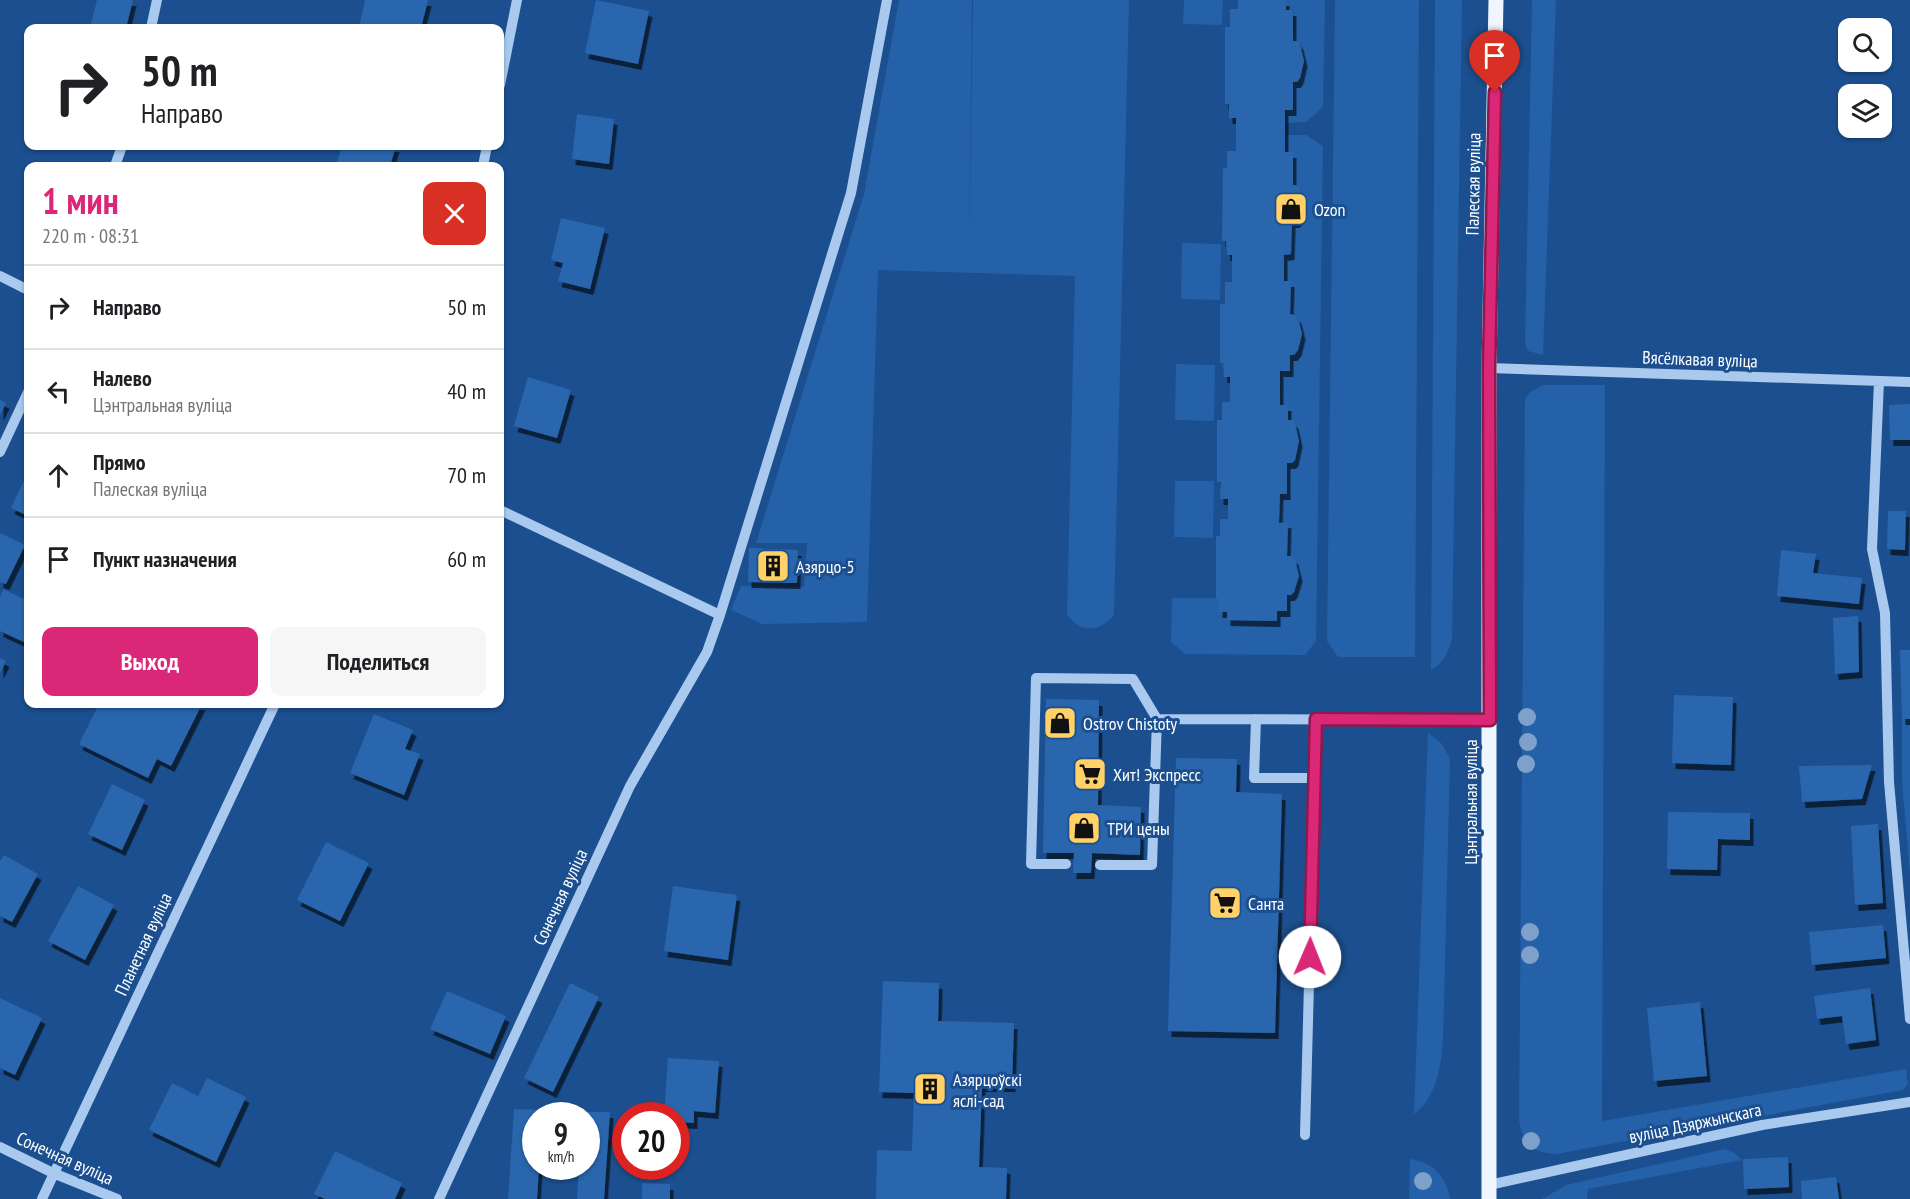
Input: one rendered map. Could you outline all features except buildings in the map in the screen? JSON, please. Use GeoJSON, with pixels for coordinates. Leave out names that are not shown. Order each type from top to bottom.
{"type":"FeatureCollection","features":[{"type":"Feature","properties":{"kind":"main road","name":"Палеская вуліца"},"geometry":{"type":"LineString","coordinates":[[1489,368],[1496,0]]}},
{"type":"Feature","properties":{"kind":"main road","name":"Цэнтральная вуліца"},"geometry":{"type":"LineString","coordinates":[[1489,368],[1489,1192]]}},
{"type":"Feature","properties":{"kind":"street"},"geometry":{"type":"LineString","coordinates":[[152,24],[157,0]]}},
{"type":"Feature","properties":{"kind":"street"},"geometry":{"type":"LineString","coordinates":[[504,65],[517,0]]}},
{"type":"Feature","properties":{"kind":"street","name":"Сонечная вуліца"},"geometry":{"type":"LineString","coordinates":[[439,1199],[630,786],[707,652],[851,193],[887,0]]}},
{"type":"Feature","properties":{"kind":"street"},"geometry":{"type":"LineString","coordinates":[[0,276],[24,288]]}},
{"type":"Feature","properties":{"kind":"street","name":"Вясёлкавая вуліца"},"geometry":{"type":"LineString","coordinates":[[1489,368],[1910,382]]}},
{"type":"Feature","properties":{"kind":"street"},"geometry":{"type":"LineString","coordinates":[[1878,381],[1872,549],[1885,613],[1889,782],[1910,1018]]}},
{"type":"Feature","properties":{"kind":"street"},"geometry":{"type":"LineString","coordinates":[[0,452],[24,401]]}},
{"type":"Feature","properties":{"kind":"street"},"geometry":{"type":"LineString","coordinates":[[504,512],[720,615]]}},
{"type":"Feature","properties":{"kind":"street"},"geometry":{"type":"LineString","coordinates":[[1066,864],[1031,864],[1036,678],[1133,679],[1157,719],[1152,865],[1100,865]]}},
{"type":"Feature","properties":{"kind":"street","name":"Планетная вуліца"},"geometry":{"type":"LineString","coordinates":[[42,1199],[273,708]]}},
{"type":"Feature","properties":{"kind":"street"},"geometry":{"type":"LineString","coordinates":[[1157,719],[1490,720]]}},
{"type":"Feature","properties":{"kind":"street"},"geometry":{"type":"LineString","coordinates":[[1256,719],[1254,777],[1314,778]]}},
{"type":"Feature","properties":{"kind":"street"},"geometry":{"type":"LineString","coordinates":[[1305,1135],[1316,719]]}},
{"type":"Feature","properties":{"kind":"street","name":"вуліца Дзяржынскага"},"geometry":{"type":"LineString","coordinates":[[1489,1192],[1762,1125],[1910,1102]]}},
{"type":"Feature","properties":{"kind":"street","name":"Сонечная вуліца"},"geometry":{"type":"LineString","coordinates":[[0,1147],[53,1173],[117,1199]]}},
{"type":"Feature","properties":{"kind":"shaded area"},"geometry":{"type":"Polygon","coordinates":[[[899,0],[972,0],[969,261],[973,0],[1129,0],[1114,615],[1109,621],[1097,627],[1084,628],[1067,615],[1075,276],[878,270],[867,622],[762,624],[731,610],[741,586],[804,587],[807,543],[756,543],[864,194],[899,0]]]}},
{"type":"Feature","properties":{"kind":"shaded area"},"geometry":{"type":"Polygon","coordinates":[[[1184,0],[1223,0],[1222,25],[1183,24],[1184,0]]]}},
{"type":"Feature","properties":{"kind":"shaded area"},"geometry":{"type":"Polygon","coordinates":[[[1286,0],[1325,0],[1323,107],[1306,122],[1286,123],[1286,110],[1293,110],[1293,82],[1297,82],[1300,77],[1303,63],[1301,44],[1293,40],[1294,10],[1286,9],[1286,0]]]}},
{"type":"Feature","properties":{"kind":"shaded area"},"geometry":{"type":"Polygon","coordinates":[[[1335,0],[1419,0],[1415,657],[1338,657],[1327,641],[1335,0]]]}},
{"type":"Feature","properties":{"kind":"shaded area"},"geometry":{"type":"Polygon","coordinates":[[[1435,0],[1462,0],[1452,639],[1445,657],[1431,670],[1435,0]]]}},
{"type":"Feature","properties":{"kind":"shaded area"},"geometry":{"type":"Polygon","coordinates":[[[1532,0],[1556,0],[1543,355],[1528,351],[1525,344],[1532,0]]]}},
{"type":"Feature","properties":{"kind":"shaded area"},"geometry":{"type":"Polygon","coordinates":[[[1286,135],[1306,135],[1323,146],[1316,641],[1305,655],[1185,654],[1171,642],[1172,598],[1219,598],[1219,611],[1227,612],[1227,620],[1277,620],[1277,611],[1287,611],[1287,595],[1291,595],[1298,581],[1298,570],[1294,560],[1291,556],[1287,556],[1287,523],[1279,522],[1280,494],[1287,463],[1295,459],[1299,440],[1295,423],[1288,420],[1280,405],[1281,370],[1290,354],[1298,318],[1295,314],[1290,314],[1291,282],[1284,281],[1284,255],[1292,254],[1292,222],[1296,222],[1299,218],[1303,204],[1299,189],[1293,185],[1293,152],[1285,151],[1286,135]]]}},
{"type":"Feature","properties":{"kind":"shaded area"},"geometry":{"type":"Polygon","coordinates":[[[1182,243],[1221,244],[1220,300],[1181,299],[1182,243]]]}},
{"type":"Feature","properties":{"kind":"shaded area"},"geometry":{"type":"Polygon","coordinates":[[[1176,364],[1215,365],[1214,421],[1175,420],[1176,364]]]}},
{"type":"Feature","properties":{"kind":"shaded area"},"geometry":{"type":"Polygon","coordinates":[[[1543,385],[1605,385],[1602,1121],[1906,1069],[1908,1084],[1903,1090],[1556,1154],[1541,1152],[1526,1141],[1519,1120],[1525,399],[1530,392],[1543,385]]]}},
{"type":"Feature","properties":{"kind":"shaded area"},"geometry":{"type":"Polygon","coordinates":[[[1175,481],[1214,481],[1213,538],[1174,537],[1175,481]]]}},
{"type":"Feature","properties":{"kind":"shaded area"},"geometry":{"type":"Polygon","coordinates":[[[1902,719],[1910,719],[1910,874],[1902,781],[1902,719]]]}},
{"type":"Feature","properties":{"kind":"shaded area"},"geometry":{"type":"Polygon","coordinates":[[[1428,733],[1441,743],[1450,759],[1443,1033],[1437,1079],[1432,1092],[1414,1114],[1428,733]]]}},
{"type":"Feature","properties":{"kind":"shaded area"},"geometry":{"type":"Polygon","coordinates":[[[1725,1149],[1742,1160],[1588,1189],[1587,1199],[1542,1199],[1566,1185],[1725,1149]]]}},
{"type":"Feature","properties":{"kind":"shaded area"},"geometry":{"type":"Polygon","coordinates":[[[1410,1159],[1425,1163],[1437,1171],[1446,1183],[1450,1199],[1409,1199],[1410,1159]]]}},
{"type":"Feature","properties":{"kind":"place","name":"Ozon"},"geometry":{"type":"Point","coordinates":[1291,209]}},
{"type":"Feature","properties":{"kind":"place","name":"Азярцо-5"},"geometry":{"type":"Point","coordinates":[773,566]}},
{"type":"Feature","properties":{"kind":"place","name":"Ostrov Chistoty"},"geometry":{"type":"Point","coordinates":[1060,723]}},
{"type":"Feature","properties":{"kind":"place","name":"Хит! Экспресс"},"geometry":{"type":"Point","coordinates":[1090,774]}},
{"type":"Feature","properties":{"kind":"place","name":"ТРИ цены"},"geometry":{"type":"Point","coordinates":[1084,828]}},
{"type":"Feature","properties":{"kind":"place","name":"Санта"},"geometry":{"type":"Point","coordinates":[1225,903]}},
{"type":"Feature","properties":{"kind":"place","name":"Азярцоўскі яслі-сад"},"geometry":{"type":"Point","coordinates":[930,1089]}},
{"type":"Feature","properties":{"kind":"route"},"geometry":{"type":"LineString","coordinates":[[1310,957],[1316,719],[1490,720],[1489,368],[1495,92]]}}]}
